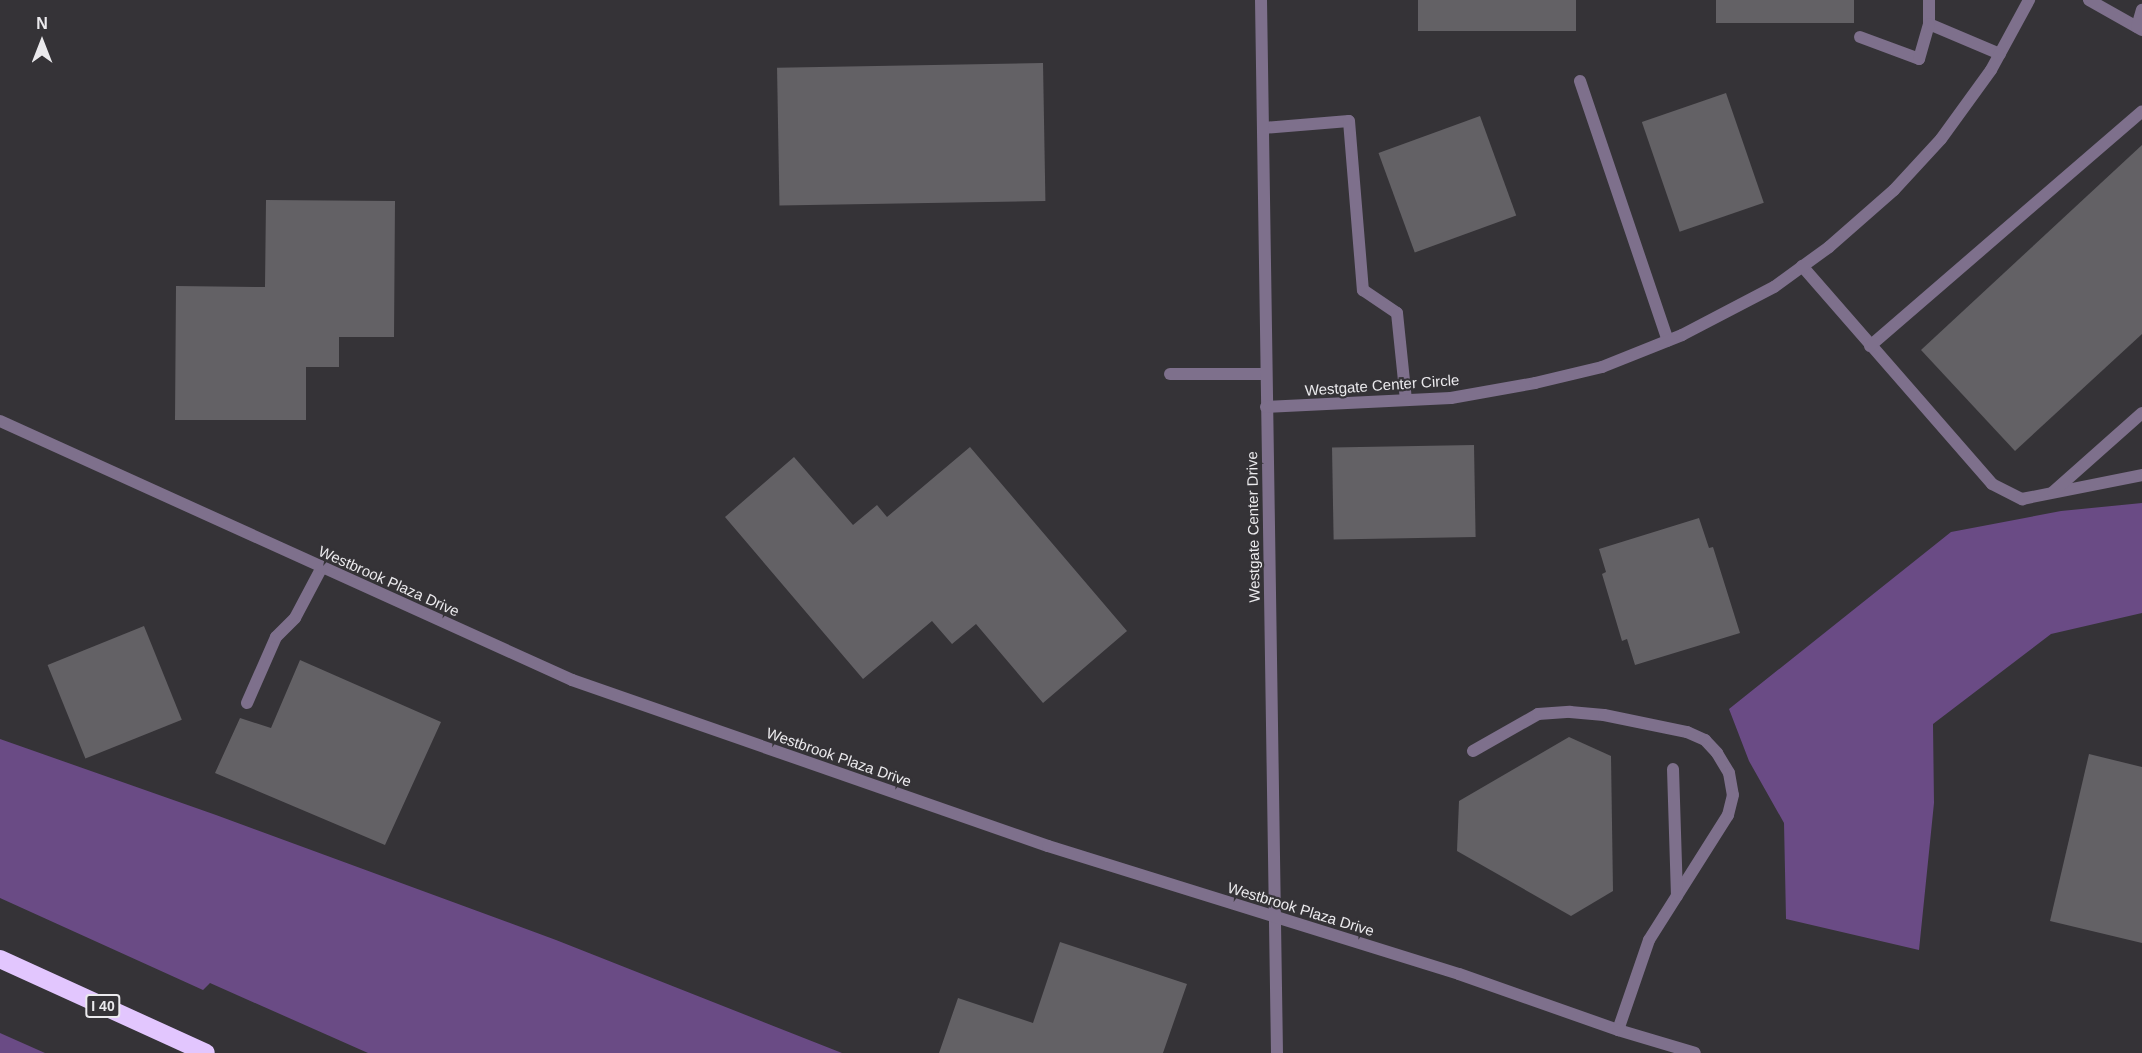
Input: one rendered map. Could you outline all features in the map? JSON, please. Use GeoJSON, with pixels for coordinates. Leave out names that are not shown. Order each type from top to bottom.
{"type":"FeatureCollection","features":[{"type":"Feature","properties":{"kind":"highway","name":"I 40"},"geometry":{"type":"LineString","coordinates":[[0,959],[206,1053]]}},
{"type":"Feature","properties":{"kind":"street","name":"Westgate Center Drive"},"geometry":{"type":"LineString","coordinates":[[1261,0],[1266,407],[1277,916],[1277,1053]]}},
{"type":"Feature","properties":{"kind":"street"},"geometry":{"type":"LineString","coordinates":[[1860,37],[1919,59],[1929,24],[1929,0]]}},
{"type":"Feature","properties":{"kind":"street","name":"Westgate Center Circle"},"geometry":{"type":"LineString","coordinates":[[1266,407],[1450,398],[1535,383],[1602,367],[1668,341],[1774,287],[1838,240],[1894,190],[1941,140],[2000,54],[2029,0]]}},
{"type":"Feature","properties":{"kind":"street"},"geometry":{"type":"LineString","coordinates":[[2089,0],[2139,28],[2142,10]]}},
{"type":"Feature","properties":{"kind":"street"},"geometry":{"type":"LineString","coordinates":[[1929,24],[2000,54]]}},
{"type":"Feature","properties":{"kind":"street"},"geometry":{"type":"LineString","coordinates":[[1580,81],[1668,341]]}},
{"type":"Feature","properties":{"kind":"street"},"geometry":{"type":"LineString","coordinates":[[1870,346],[2142,111]]}},
{"type":"Feature","properties":{"kind":"street"},"geometry":{"type":"LineString","coordinates":[[1263,128],[1349,121],[1363,290],[1397,313],[1406,400]]}},
{"type":"Feature","properties":{"kind":"street"},"geometry":{"type":"LineString","coordinates":[[1802,267],[1992,484],[2022,499],[2142,475]]}},
{"type":"Feature","properties":{"kind":"street"},"geometry":{"type":"LineString","coordinates":[[1170,374],[1266,374]]}},
{"type":"Feature","properties":{"kind":"street"},"geometry":{"type":"LineString","coordinates":[[2052,492],[2142,413]]}},
{"type":"Feature","properties":{"kind":"street","name":"Westbrook Plaza Drive"},"geometry":{"type":"LineString","coordinates":[[0,421],[572,680],[1048,846],[1459,974],[1618,1030],[1695,1053]]}},
{"type":"Feature","properties":{"kind":"street"},"geometry":{"type":"LineString","coordinates":[[247,703],[276,637],[295,618],[322,567]]}},
{"type":"Feature","properties":{"kind":"street"},"geometry":{"type":"LineString","coordinates":[[1473,751],[1538,714],[1570,712],[1604,715],[1677,730],[1705,740],[1717,753],[1729,773],[1733,795],[1728,814],[1649,940],[1618,1030]]}},
{"type":"Feature","properties":{"kind":"street"},"geometry":{"type":"LineString","coordinates":[[1673,770],[1677,896]]}},
{"type":"Feature","properties":{"kind":"shaded area"},"geometry":{"type":"Polygon","coordinates":[[[2142,503],[2142,613],[2051,634],[1933,724],[1934,803],[1919,950],[1786,919],[1784,823],[1749,761],[1729,709],[1951,532],[2061,511],[2142,503]]]}},
{"type":"Feature","properties":{"kind":"shaded area"},"geometry":{"type":"Polygon","coordinates":[[[0,739],[216,815],[556,940],[842,1053],[368,1053],[210,983],[203,990],[0,898],[0,739]]]}},
{"type":"Feature","properties":{"kind":"shaded area"},"geometry":{"type":"Polygon","coordinates":[[[0,1033],[45,1053],[0,1053],[0,1033]]]}},
{"type":"Feature","properties":{"kind":"building"},"geometry":{"type":"Polygon","coordinates":[[[1418,0],[1576,0],[1576,31],[1418,31],[1418,0]]]}},
{"type":"Feature","properties":{"kind":"building"},"geometry":{"type":"Polygon","coordinates":[[[1716,0],[1854,0],[1854,23],[1716,23],[1716,0]]]}},
{"type":"Feature","properties":{"kind":"building"},"geometry":{"type":"Polygon","coordinates":[[[1043,63],[1045,201],[779,206],[777,68],[1043,63]]]}},
{"type":"Feature","properties":{"kind":"building"},"geometry":{"type":"Polygon","coordinates":[[[1726,93],[1764,203],[1680,232],[1642,122],[1726,93]]]}},
{"type":"Feature","properties":{"kind":"building"},"geometry":{"type":"Polygon","coordinates":[[[1480,116],[1516,216],[1415,253],[1379,153],[1480,116]]]}},
{"type":"Feature","properties":{"kind":"building"},"geometry":{"type":"Polygon","coordinates":[[[2142,145],[2142,334],[2015,451],[1921,350],[2142,145]]]}},
{"type":"Feature","properties":{"kind":"building"},"geometry":{"type":"Polygon","coordinates":[[[266,200],[395,201],[394,337],[339,337],[339,367],[306,367],[306,420],[175,420],[176,286],[265,287],[266,200]]]}},
{"type":"Feature","properties":{"kind":"building"},"geometry":{"type":"Polygon","coordinates":[[[1474,445],[1476,537],[1334,539],[1332,447],[1474,445]]]}},
{"type":"Feature","properties":{"kind":"building"},"geometry":{"type":"Polygon","coordinates":[[[970,447],[1127,631],[1043,703],[976,624],[952,644],[932,621],[863,679],[725,517],[794,457],[853,525],[877,505],[887,517],[970,447]]]}},
{"type":"Feature","properties":{"kind":"building"},"geometry":{"type":"Polygon","coordinates":[[[1699,518],[1709,548],[1713,547],[1740,633],[1635,665],[1627,639],[1622,641],[1602,574],[1606,572],[1599,549],[1699,518]]]}},
{"type":"Feature","properties":{"kind":"building"},"geometry":{"type":"Polygon","coordinates":[[[144,626],[182,720],[85,759],[48,665],[144,626]]]}},
{"type":"Feature","properties":{"kind":"building"},"geometry":{"type":"Polygon","coordinates":[[[300,660],[441,722],[385,845],[215,773],[240,718],[271,728],[300,660]]]}},
{"type":"Feature","properties":{"kind":"building"},"geometry":{"type":"Polygon","coordinates":[[[1569,737],[1611,756],[1613,891],[1571,916],[1457,851],[1459,801],[1569,737]]]}},
{"type":"Feature","properties":{"kind":"building"},"geometry":{"type":"Polygon","coordinates":[[[2089,754],[2142,767],[2142,943],[2050,921],[2089,754]]]}},
{"type":"Feature","properties":{"kind":"building"},"geometry":{"type":"Polygon","coordinates":[[[1060,942],[1187,984],[1163,1053],[939,1053],[958,998],[1033,1023],[1060,942]]]}}]}
